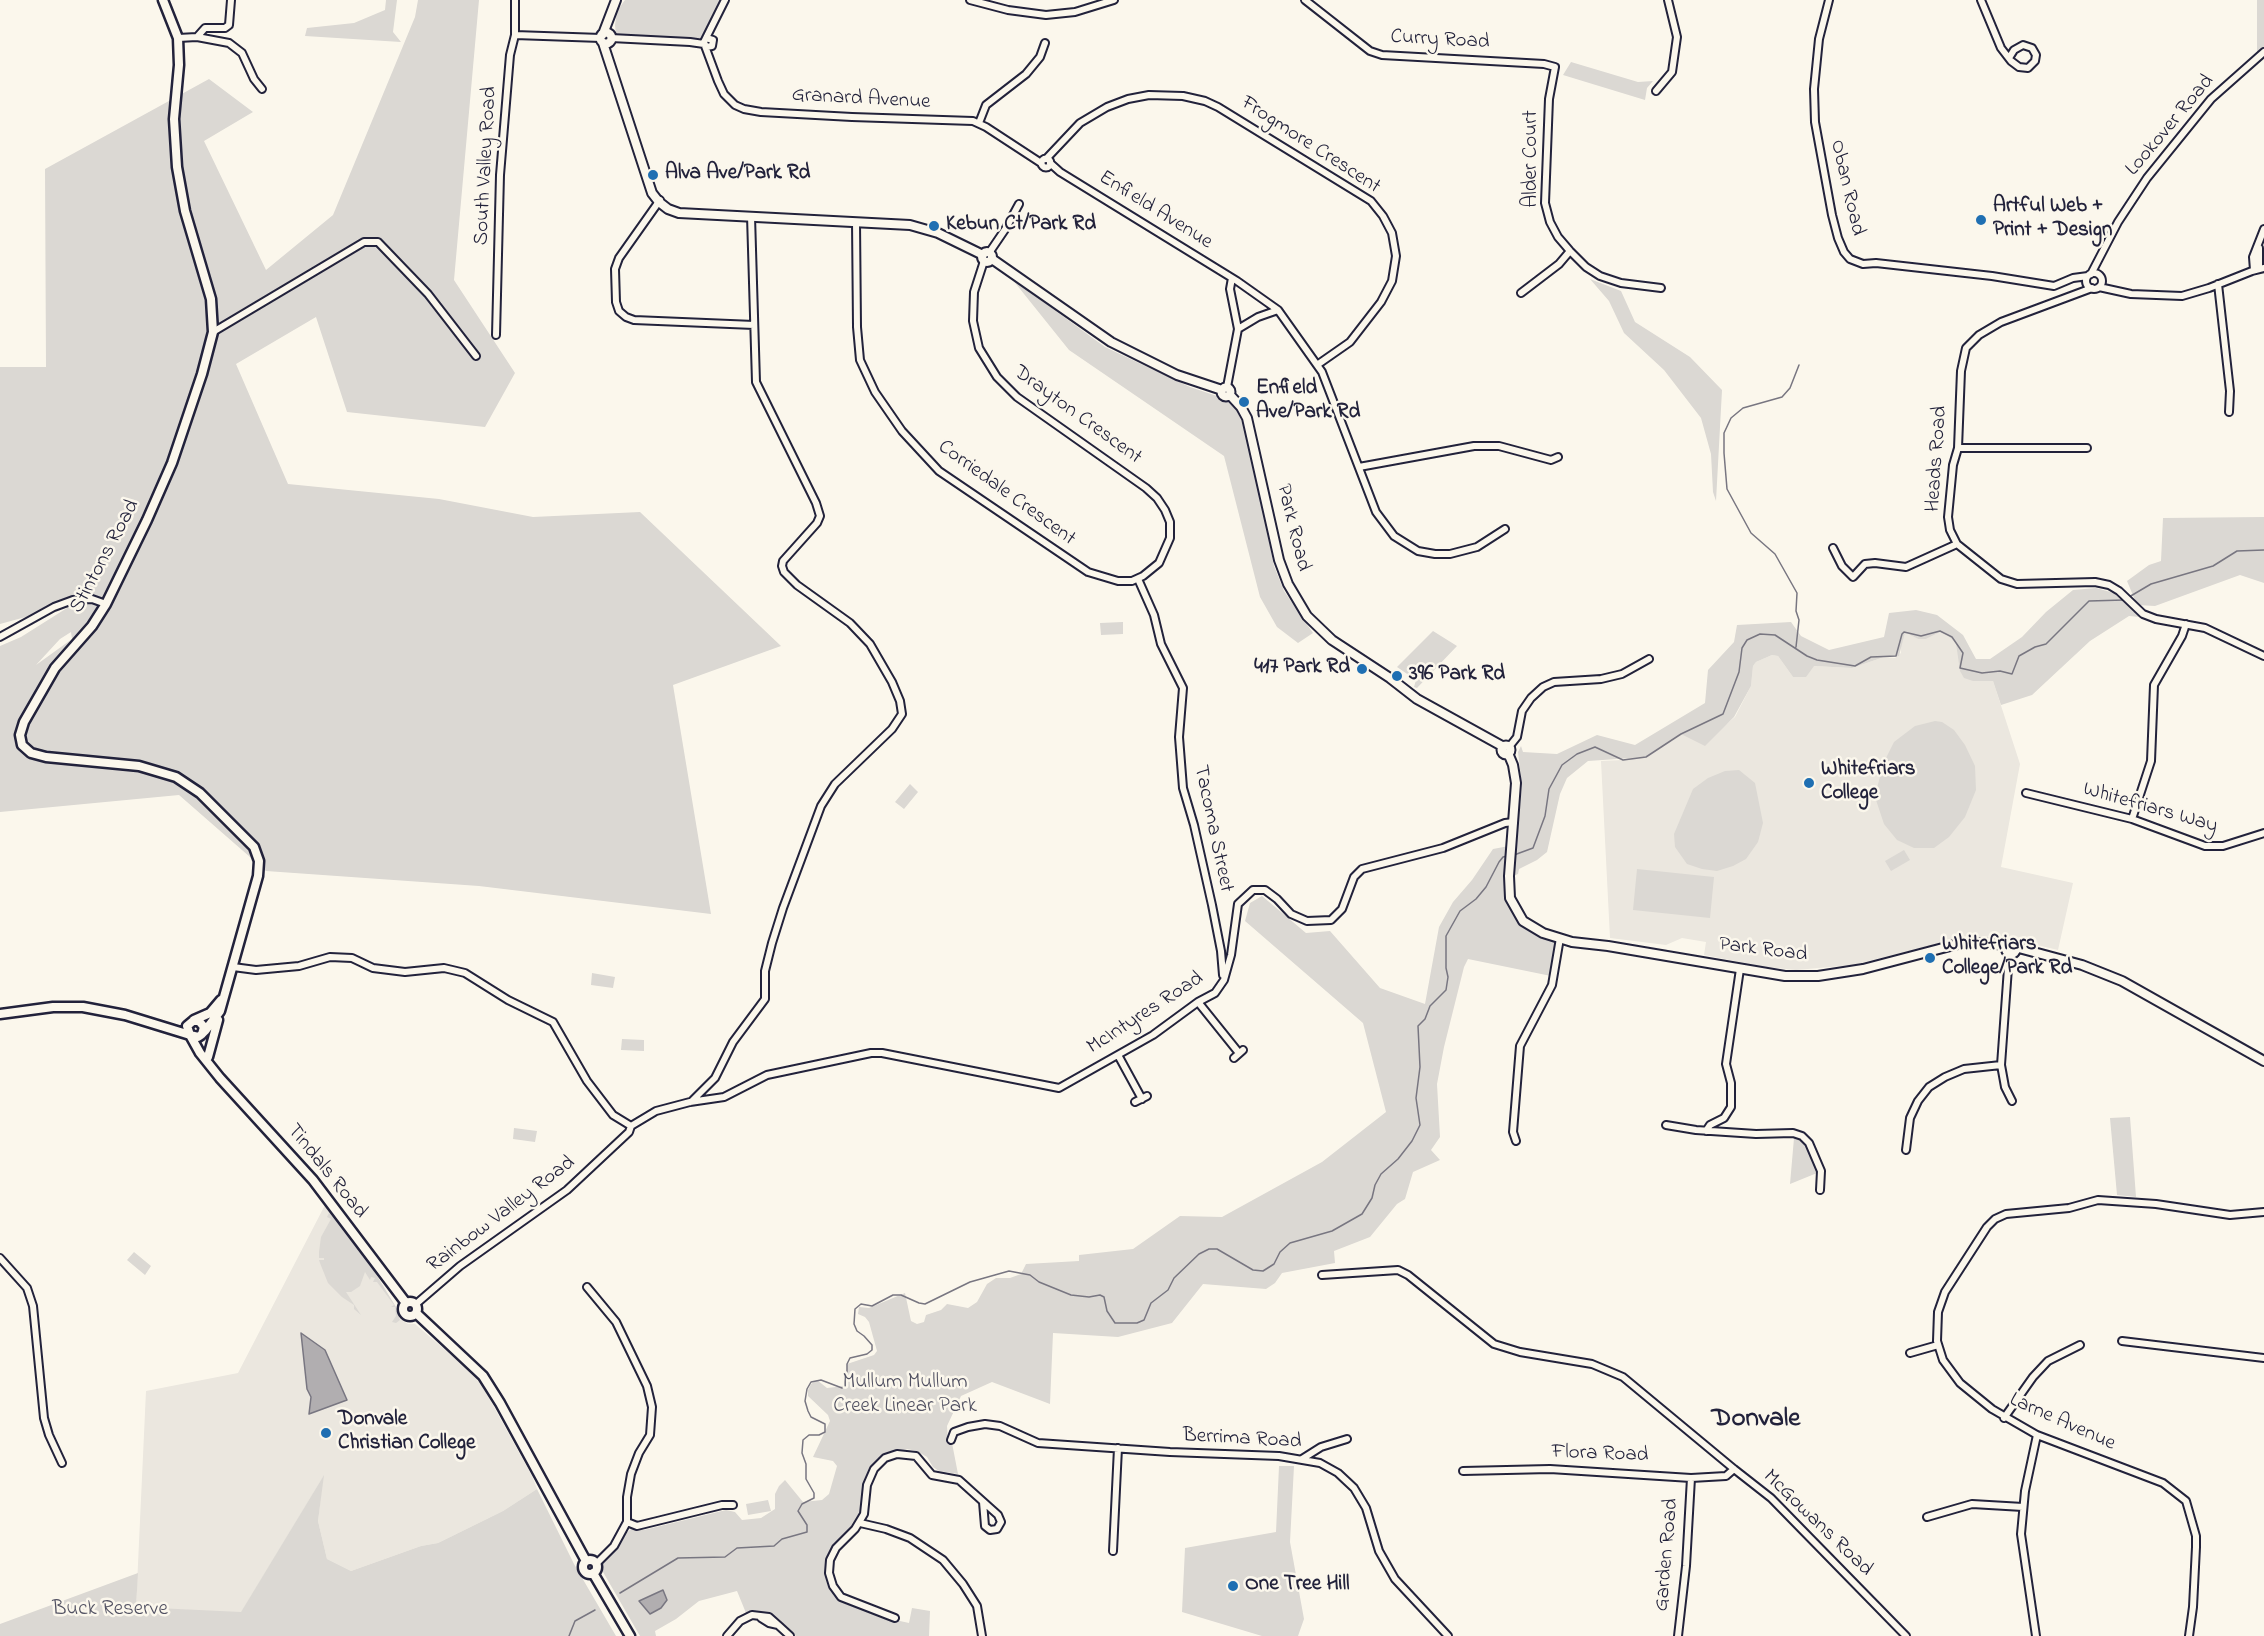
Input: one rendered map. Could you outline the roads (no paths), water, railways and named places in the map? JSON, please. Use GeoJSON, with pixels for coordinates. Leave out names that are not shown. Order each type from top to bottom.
{"type":"FeatureCollection","features":[{"type":"Feature","properties":{"kind":"main road","name":"Stintons Road"},"geometry":{"type":"LineString","coordinates":[[163,0],[178,38],[179,65],[174,119],[175,151],[185,211],[211,299],[213,332],[196,393],[165,483],[106,604],[92,626],[60,662],[24,722],[20,735],[22,745],[31,753],[46,757],[139,766],[176,777],[200,793],[242,833],[256,852],[259,872],[220,1011],[202,1034]]}},
{"type":"Feature","properties":{"kind":"main road","name":"Stintons Road"},"geometry":{"type":"LineString","coordinates":[[193,1020],[210,1013],[224,996]]}},
{"type":"Feature","properties":{"kind":"main road"},"geometry":{"type":"LineString","coordinates":[[0,1014],[75,1006],[124,1015],[195,1037],[202,1034],[204,1029],[202,1023],[193,1020],[182,1024],[162,1026]]}},
{"type":"Feature","properties":{"kind":"main road"},"geometry":{"type":"LineString","coordinates":[[208,1057],[220,1011]]}},
{"type":"Feature","properties":{"kind":"main road"},"geometry":{"type":"LineString","coordinates":[[190,1035],[187,1028],[193,1020]]}},
{"type":"Feature","properties":{"kind":"main road","name":"Tindals Road"},"geometry":{"type":"LineString","coordinates":[[202,1034],[213,1069]]}},
{"type":"Feature","properties":{"kind":"main road","name":"Tindals Road"},"geometry":{"type":"LineString","coordinates":[[190,1035],[213,1069],[317,1185],[406,1303]]}},
{"type":"Feature","properties":{"kind":"main road"},"geometry":{"type":"LineString","coordinates":[[416,1308],[412,1316],[405,1314],[403,1310],[406,1303],[410,1301],[486,1381],[586,1561],[583,1564],[584,1570],[589,1574],[595,1568],[609,1600],[630,1636]]}},
{"type":"Feature","properties":{"kind":"street"},"geometry":{"type":"LineString","coordinates":[[197,37],[205,28],[225,28],[229,25],[231,0]]}},
{"type":"Feature","properties":{"kind":"street","name":"South Valley Road"},"geometry":{"type":"LineString","coordinates":[[496,335],[500,175],[510,55],[515,35],[515,0]]}},
{"type":"Feature","properties":{"kind":"street"},"geometry":{"type":"LineString","coordinates":[[616,0],[608,19],[606,38],[609,62],[652,193],[674,212],[919,227],[938,233],[987,257],[1111,342],[1177,375],[1226,391],[1238,329],[1232,298],[1235,280]]}},
{"type":"Feature","properties":{"kind":"street"},"geometry":{"type":"LineString","coordinates":[[515,35],[707,42],[725,0]]}},
{"type":"Feature","properties":{"kind":"street"},"geometry":{"type":"LineString","coordinates":[[970,0],[997,8],[1046,15],[1076,12],[1114,0]]}},
{"type":"Feature","properties":{"kind":"street","name":"Curry Road"},"geometry":{"type":"LineString","coordinates":[[1305,0],[1370,51],[1382,55],[1544,64],[1555,67]]}},
{"type":"Feature","properties":{"kind":"street"},"geometry":{"type":"LineString","coordinates":[[1656,91],[1672,72],[1677,38],[1668,0]]}},
{"type":"Feature","properties":{"kind":"street","name":"Oban Road"},"geometry":{"type":"LineString","coordinates":[[1829,0],[1816,69],[1815,122],[1832,215],[1838,238],[1850,260],[1863,264],[1876,263],[1923,268],[2054,286],[2076,277],[2131,294],[2172,297],[2218,284]]}},
{"type":"Feature","properties":{"kind":"street"},"geometry":{"type":"LineString","coordinates":[[1981,0],[2001,48],[2009,58],[2015,65],[2025,69],[2035,62],[2036,55],[2032,48],[2023,45],[2014,50],[2009,58]]}},
{"type":"Feature","properties":{"kind":"street"},"geometry":{"type":"LineString","coordinates":[[178,38],[197,37],[229,43],[242,53],[262,89]]}},
{"type":"Feature","properties":{"kind":"street","name":"Granard Avenue"},"geometry":{"type":"LineString","coordinates":[[707,42],[724,94],[735,105],[748,111],[916,120],[964,120],[979,123],[1047,162]]}},
{"type":"Feature","properties":{"kind":"street"},"geometry":{"type":"LineString","coordinates":[[979,123],[986,105],[1026,74],[1043,52],[1045,43]]}},
{"type":"Feature","properties":{"kind":"street","name":"Lookover Road"},"geometry":{"type":"LineString","coordinates":[[2093,281],[2098,261],[2131,200],[2211,99],[2264,52]]}},
{"type":"Feature","properties":{"kind":"street","name":"Alder Court"},"geometry":{"type":"LineString","coordinates":[[1555,67],[1549,99],[1545,203],[1554,229],[1570,251],[1586,267],[1606,279],[1621,284],[1661,288]]}},
{"type":"Feature","properties":{"kind":"street","name":"Frogmore Crescent"},"geometry":{"type":"LineString","coordinates":[[1047,162],[1054,150],[1080,123],[1107,107],[1128,99],[1149,95],[1183,96],[1218,107],[1371,201],[1392,232],[1396,256],[1392,281],[1381,302],[1350,342],[1317,365]]}},
{"type":"Feature","properties":{"kind":"street","name":"Enfield Avenue"},"geometry":{"type":"LineString","coordinates":[[1047,162],[1235,280],[1278,310],[1317,365],[1329,387],[1376,512],[1387,530],[1401,542],[1418,551],[1435,554],[1459,553],[1485,542],[1504,529]]}},
{"type":"Feature","properties":{"kind":"street"},"geometry":{"type":"LineString","coordinates":[[660,201],[619,258],[615,269],[616,302],[619,311],[634,320],[754,325],[751,216]]}},
{"type":"Feature","properties":{"kind":"street","name":"Drayton Crescent"},"geometry":{"type":"LineString","coordinates":[[1019,204],[987,257],[974,292],[973,321],[979,348],[997,377],[1017,397],[1157,498],[1170,522],[1171,535],[1157,565],[1138,579]]}},
{"type":"Feature","properties":{"kind":"street","name":"Corriedale Crescent"},"geometry":{"type":"LineString","coordinates":[[856,222],[857,327],[860,360],[881,403],[902,430],[939,471],[1077,566],[1096,576],[1111,580],[1138,579]]}},
{"type":"Feature","properties":{"kind":"street"},"geometry":{"type":"LineString","coordinates":[[2229,412],[2230,391],[2218,284],[2259,269],[2253,257],[2264,230]]}},
{"type":"Feature","properties":{"kind":"street"},"geometry":{"type":"LineString","coordinates":[[213,332],[364,242],[378,242],[428,294],[476,356]]}},
{"type":"Feature","properties":{"kind":"street"},"geometry":{"type":"LineString","coordinates":[[1521,293],[1559,264],[1570,251]]}},
{"type":"Feature","properties":{"kind":"street","name":"Heads Road"},"geometry":{"type":"LineString","coordinates":[[1957,544],[1950,531],[1948,517],[1953,465],[1958,448],[1962,363],[1970,344],[1979,335],[2001,322],[2084,293],[2093,281]]}},
{"type":"Feature","properties":{"kind":"street"},"geometry":{"type":"LineString","coordinates":[[1238,329],[1258,317],[1278,310]]}},
{"type":"Feature","properties":{"kind":"street","name":"Rainbow Valley Road"},"geometry":{"type":"LineString","coordinates":[[416,1308],[460,1266],[567,1191],[629,1132],[631,1126],[656,1111],[690,1102],[715,1078],[733,1042],[765,999],[765,971],[772,943],[821,806],[835,784],[892,729],[902,714],[900,701],[892,682],[870,644],[850,623],[784,572],[783,561],[817,523],[820,516],[816,503],[756,382],[754,325]]}},
{"type":"Feature","properties":{"kind":"street","name":"Park Road"},"geometry":{"type":"LineString","coordinates":[[1226,391],[1241,407],[1250,424],[1279,560],[1288,584],[1307,616],[1332,640],[1390,678],[1417,699],[1506,749],[1513,765],[1516,783],[1509,876],[1510,898],[1523,921],[1536,930],[1560,938],[1579,939],[1785,976],[1818,976],[1863,969],[1913,956],[1977,947],[2011,951],[2025,950],[2065,959],[2116,978],[2264,1061]]}},
{"type":"Feature","properties":{"kind":"street"},"geometry":{"type":"LineString","coordinates":[[1359,467],[1474,446],[1499,446],[1551,460],[1558,457]]}},
{"type":"Feature","properties":{"kind":"street"},"geometry":{"type":"LineString","coordinates":[[1958,448],[2087,448]]}},
{"type":"Feature","properties":{"kind":"street"},"geometry":{"type":"LineString","coordinates":[[1833,548],[1842,566],[1853,577],[1864,564],[1875,562],[1906,567],[1957,544],[2008,582],[2017,584],[2095,582],[2109,585],[2119,591],[2140,613],[2220,634],[2264,656]]}},
{"type":"Feature","properties":{"kind":"street","name":"Tacoma Street"},"geometry":{"type":"LineString","coordinates":[[1138,579],[1154,615],[1161,644],[1183,688],[1179,737],[1183,788],[1194,825],[1221,951],[1224,980]]}},
{"type":"Feature","properties":{"kind":"street"},"geometry":{"type":"LineString","coordinates":[[0,638],[54,607],[73,600],[92,599],[106,604]]}},
{"type":"Feature","properties":{"kind":"street"},"geometry":{"type":"LineString","coordinates":[[2132,819],[2151,761],[2154,686],[2182,636],[2186,624]]}},
{"type":"Feature","properties":{"kind":"street"},"geometry":{"type":"LineString","coordinates":[[1506,749],[1517,736],[1522,711],[1543,687],[1554,682],[1612,677],[1638,667],[1649,659]]}},
{"type":"Feature","properties":{"kind":"street","name":"Whitefriars Way"},"geometry":{"type":"LineString","coordinates":[[2026,793],[2132,819],[2192,842],[2216,847],[2233,844],[2264,833]]}},
{"type":"Feature","properties":{"kind":"street","name":"McIntyres Road"},"geometry":{"type":"LineString","coordinates":[[690,1102],[724,1097],[767,1075],[871,1053],[882,1053],[1059,1088],[1153,1035],[1198,1002],[1215,993],[1224,980],[1231,955],[1238,904],[1253,890],[1265,890],[1291,914],[1307,921],[1331,920],[1342,909],[1354,877],[1362,869],[1443,848],[1505,823],[1514,822]]}},
{"type":"Feature","properties":{"kind":"street"},"geometry":{"type":"LineString","coordinates":[[1516,1141],[1513,1132],[1520,1046],[1552,985],[1560,938]]}},
{"type":"Feature","properties":{"kind":"street"},"geometry":{"type":"LineString","coordinates":[[1221,951],[1231,955]]}},
{"type":"Feature","properties":{"kind":"street"},"geometry":{"type":"LineString","coordinates":[[2011,951],[2001,1065],[2004,1087],[2012,1101]]}},
{"type":"Feature","properties":{"kind":"street"},"geometry":{"type":"LineString","coordinates":[[233,967],[256,970],[299,966],[330,957],[352,958],[373,968],[405,972],[444,968],[465,973],[508,1000],[553,1022],[587,1081],[613,1115],[631,1126]]}},
{"type":"Feature","properties":{"kind":"street"},"geometry":{"type":"LineString","coordinates":[[1707,1131],[1710,1125],[1724,1118],[1731,1107],[1732,1091],[1725,1064],[1740,969]]}},
{"type":"Feature","properties":{"kind":"street"},"geometry":{"type":"LineString","coordinates":[[1198,1002],[1239,1053]]}},
{"type":"Feature","properties":{"kind":"street"},"geometry":{"type":"LineString","coordinates":[[1118,1055],[1145,1098],[1136,1102]]}},
{"type":"Feature","properties":{"kind":"street"},"geometry":{"type":"LineString","coordinates":[[1906,1149],[1910,1118],[1918,1101],[1929,1087],[1964,1069],[2001,1065]]}},
{"type":"Feature","properties":{"kind":"street"},"geometry":{"type":"LineString","coordinates":[[1666,1125],[1707,1131],[1756,1134],[1793,1133],[1802,1136],[1809,1143],[1821,1171],[1820,1190]]}},
{"type":"Feature","properties":{"kind":"street","name":"Larne Avenue"},"geometry":{"type":"LineString","coordinates":[[2189,1636],[2193,1607],[2196,1536],[2186,1501],[2163,1483],[2037,1435],[2004,1418],[1954,1377],[1943,1360],[1938,1345],[1936,1320],[1942,1297],[1983,1233],[2000,1216],[2019,1212],[2070,1208],[2098,1200],[2156,1204],[2230,1215],[2264,1212]]}},
{"type":"Feature","properties":{"kind":"street"},"geometry":{"type":"LineString","coordinates":[[0,1258],[27,1288],[33,1306],[44,1418],[49,1436],[62,1463]]}},
{"type":"Feature","properties":{"kind":"street","name":"McGowans Road"},"geometry":{"type":"LineString","coordinates":[[1322,1275],[1394,1269],[1403,1272],[1494,1344],[1520,1352],[1592,1364],[1623,1377],[1771,1498],[1906,1636]]}},
{"type":"Feature","properties":{"kind":"street"},"geometry":{"type":"LineString","coordinates":[[587,1287],[616,1322],[647,1386],[652,1407],[650,1435],[639,1453],[631,1474],[627,1522],[614,1546],[595,1568]]}},
{"type":"Feature","properties":{"kind":"street"},"geometry":{"type":"LineString","coordinates":[[2122,1341],[2264,1358]]}},
{"type":"Feature","properties":{"kind":"street"},"geometry":{"type":"LineString","coordinates":[[1910,1353],[1938,1345]]}},
{"type":"Feature","properties":{"kind":"street"},"geometry":{"type":"LineString","coordinates":[[2004,1418],[2033,1377],[2048,1361],[2080,1345]]}},
{"type":"Feature","properties":{"kind":"street","name":"Berrima Road"},"geometry":{"type":"LineString","coordinates":[[951,1440],[952,1430],[985,1424],[1000,1426],[1038,1443],[1302,1459],[1329,1467],[1347,1480],[1366,1508],[1379,1551],[1395,1579],[1449,1636]]}},
{"type":"Feature","properties":{"kind":"street"},"geometry":{"type":"LineString","coordinates":[[2036,1636],[2021,1538],[2023,1507],[2037,1435]]}},
{"type":"Feature","properties":{"kind":"street"},"geometry":{"type":"LineString","coordinates":[[1302,1459],[1321,1447],[1347,1438]]}},
{"type":"Feature","properties":{"kind":"street"},"geometry":{"type":"LineString","coordinates":[[1113,1551],[1118,1448]]}},
{"type":"Feature","properties":{"kind":"street"},"geometry":{"type":"LineString","coordinates":[[896,1608],[893,1617],[847,1600],[837,1592],[830,1580],[829,1567],[833,1553],[860,1523],[864,1514],[865,1494],[870,1477],[880,1462],[897,1454],[916,1456],[932,1475],[959,1480],[983,1502]]}},
{"type":"Feature","properties":{"kind":"street","name":"Flora Road"},"geometry":{"type":"LineString","coordinates":[[1463,1471],[1550,1469],[1691,1478],[1726,1476],[1734,1470]]}},
{"type":"Feature","properties":{"kind":"street","name":"Garden Road"},"geometry":{"type":"LineString","coordinates":[[1678,1636],[1686,1566],[1691,1478]]}},
{"type":"Feature","properties":{"kind":"street"},"geometry":{"type":"LineString","coordinates":[[1928,1517],[1972,1504],[2023,1507]]}},
{"type":"Feature","properties":{"kind":"street"},"geometry":{"type":"LineString","coordinates":[[627,1522],[637,1527],[722,1505],[733,1505]]}},
{"type":"Feature","properties":{"kind":"street"},"geometry":{"type":"LineString","coordinates":[[860,1523],[910,1538],[943,1560],[959,1578],[977,1606],[982,1636]]}},
{"type":"Feature","properties":{"kind":"street"},"geometry":{"type":"LineString","coordinates":[[727,1636],[740,1621],[752,1616],[758,1616],[769,1623],[778,1625],[790,1636]]}},
{"type":"Feature","properties":{"kind":"waterway"},"geometry":{"type":"LineString","coordinates":[[1796,647],[1799,620],[1796,611],[1797,593],[1775,554],[1751,533],[1727,489],[1724,433],[1731,418],[1743,408],[1782,397],[1790,388],[1799,365]]}},
{"type":"Feature","properties":{"kind":"waterway"},"geometry":{"type":"LineString","coordinates":[[2129,597],[2151,584],[2213,566],[2237,551],[2264,550]]}},
{"type":"Feature","properties":{"kind":"waterway"},"geometry":{"type":"LineString","coordinates":[[1514,855],[1533,848],[1545,816],[1549,789],[1562,765],[1577,754],[1595,747],[1623,760],[1646,757],[1681,734],[1723,714],[1739,672],[1742,648],[1747,640],[1760,634],[1775,635],[1817,660],[1855,666],[1871,657],[1896,656],[1904,632],[1921,636],[1940,631],[1952,637],[1963,653],[1960,668],[1982,673],[2000,671],[2012,674],[2019,656],[2046,644],[2089,601],[2124,600]]}},
{"type":"Feature","properties":{"kind":"waterway"},"geometry":{"type":"LineString","coordinates":[[620,1593],[678,1558],[725,1557],[737,1548],[774,1546],[782,1539],[807,1532],[807,1525],[798,1511],[802,1504],[814,1498],[814,1493],[806,1479],[806,1464],[802,1453],[803,1440],[809,1435],[819,1435],[825,1432],[825,1424],[811,1417],[808,1411],[805,1401],[807,1389],[811,1382],[821,1380],[842,1388],[847,1380],[847,1364],[850,1358],[867,1354],[872,1350],[872,1345],[857,1331],[854,1324],[855,1309],[861,1304],[872,1306],[893,1295],[901,1295],[925,1304],[970,1282],[1009,1271],[1030,1275],[1039,1282],[1071,1295],[1089,1297],[1100,1295],[1104,1297],[1107,1311],[1115,1323],[1137,1323],[1144,1320],[1151,1303],[1168,1290],[1174,1278],[1199,1254],[1209,1249],[1217,1249],[1253,1270],[1263,1271],[1274,1264],[1280,1252],[1290,1243],[1332,1231],[1362,1214],[1372,1198],[1381,1174],[1398,1159],[1412,1141],[1420,1125],[1416,1098],[1420,1067],[1418,1026],[1425,1019],[1430,1006],[1446,990],[1448,977],[1446,936],[1460,911],[1476,899],[1486,887],[1499,862],[1507,856]]}},
{"type":"Feature","properties":{"kind":"waterway"},"geometry":{"type":"LineString","coordinates":[[569,1636],[575,1621],[595,1610]]}},
{"type":"Feature","properties":{"kind":"place","name":"Alva Ave/Park Rd"},"geometry":{"type":"Point","coordinates":[653,175]}},
{"type":"Feature","properties":{"kind":"place","name":"Artful Web + Print + Design"},"geometry":{"type":"Point","coordinates":[1981,220]}},
{"type":"Feature","properties":{"kind":"place","name":"Kebun Ct/Park Rd"},"geometry":{"type":"Point","coordinates":[934,226]}},
{"type":"Feature","properties":{"kind":"place","name":"Enfield Ave/Park Rd"},"geometry":{"type":"Point","coordinates":[1244,402]}},
{"type":"Feature","properties":{"kind":"place","name":"417 Park Rd"},"geometry":{"type":"Point","coordinates":[1362,669]}},
{"type":"Feature","properties":{"kind":"place","name":"396 Park Rd"},"geometry":{"type":"Point","coordinates":[1397,676]}},
{"type":"Feature","properties":{"kind":"place","name":"Whitefriars College"},"geometry":{"type":"Point","coordinates":[1809,783]}},
{"type":"Feature","properties":{"kind":"place","name":"Whitefriars College/Park Rd"},"geometry":{"type":"Point","coordinates":[1930,958]}},
{"type":"Feature","properties":{"kind":"place","name":"Donvale Christian College"},"geometry":{"type":"Point","coordinates":[326,1433]}},
{"type":"Feature","properties":{"kind":"place","name":"One Tree Hill"},"geometry":{"type":"Point","coordinates":[1233,1586]}},
{"type":"Feature","properties":{"kind":"district","name":"Donvale"},"geometry":{"type":"Point","coordinates":[1756,1421]}},
{"type":"Feature","properties":{"kind":"park label","name":"Mullum Mullum Creek Linear Park"},"geometry":{"type":"Point","coordinates":[905,1396]}},
{"type":"Feature","properties":{"kind":"park label","name":"Buck Reserve"},"geometry":{"type":"Point","coordinates":[110,1611]}}]}
